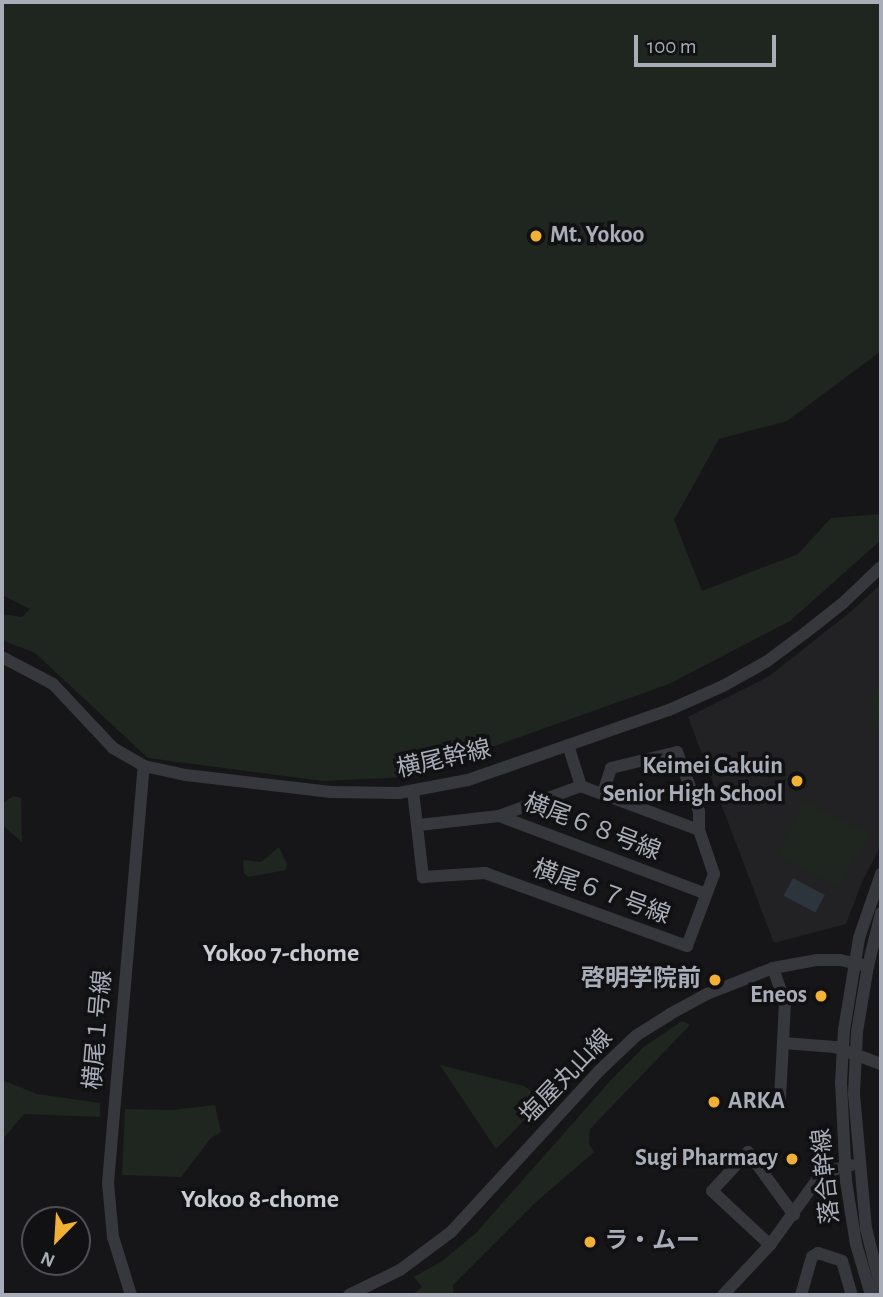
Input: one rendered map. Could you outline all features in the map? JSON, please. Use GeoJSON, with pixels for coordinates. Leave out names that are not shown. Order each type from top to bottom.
{"type":"FeatureCollection","features":[{"type":"Feature","properties":{"kind":"street","name":"横尾幹線"},"geometry":{"type":"LineString","coordinates":[[2,657],[53,684],[113,748],[144,766],[186,775],[342,793],[414,791],[468,780],[682,704],[766,662],[843,603],[881,567]]}},
{"type":"Feature","properties":{"kind":"street"},"geometry":{"type":"LineString","coordinates":[[568,746],[581,786]]}},
{"type":"Feature","properties":{"kind":"street","name":"横尾６７号線"},"geometry":{"type":"LineString","coordinates":[[414,791],[422,877],[485,873],[687,946],[714,874],[699,830],[699,811],[677,752],[611,768],[603,793]]}},
{"type":"Feature","properties":{"kind":"street","name":"横尾１号線"},"geometry":{"type":"LineString","coordinates":[[131,1295],[113,1237],[108,1183],[144,766]]}},
{"type":"Feature","properties":{"kind":"street"},"geometry":{"type":"LineString","coordinates":[[499,816],[581,786],[699,830]]}},
{"type":"Feature","properties":{"kind":"street","name":"横尾６８号線"},"geometry":{"type":"LineString","coordinates":[[419,825],[499,816],[706,894]]}},
{"type":"Feature","properties":{"kind":"street"},"geometry":{"type":"LineString","coordinates":[[856,1052],[865,913],[881,874]]}},
{"type":"Feature","properties":{"kind":"street"},"geometry":{"type":"LineString","coordinates":[[842,1050],[861,965],[881,913]]}},
{"type":"Feature","properties":{"kind":"street","name":"塩屋丸山線"},"geometry":{"type":"LineString","coordinates":[[349,1295],[400,1270],[451,1232],[599,1071],[637,1035],[689,1002],[773,968],[817,960],[861,965]]}},
{"type":"Feature","properties":{"kind":"street"},"geometry":{"type":"LineString","coordinates":[[773,968],[785,1002],[780,1098]]}},
{"type":"Feature","properties":{"kind":"street"},"geometry":{"type":"LineString","coordinates":[[783,1043],[835,1047],[856,1052],[881,1065]]}},
{"type":"Feature","properties":{"kind":"street","name":"落合幹線"},"geometry":{"type":"LineString","coordinates":[[842,1050],[841,1101],[851,1165],[881,1289]]}},
{"type":"Feature","properties":{"kind":"street","name":"落合幹線"},"geometry":{"type":"LineString","coordinates":[[856,1052],[851,1165],[853,1227],[871,1295]]}},
{"type":"Feature","properties":{"kind":"street"},"geometry":{"type":"LineString","coordinates":[[770,1245],[712,1191],[748,1152],[794,1215]]}},
{"type":"Feature","properties":{"kind":"street"},"geometry":{"type":"LineString","coordinates":[[732,1292],[794,1215],[822,1173],[851,1165]]}},
{"type":"Feature","properties":{"kind":"street"},"geometry":{"type":"LineString","coordinates":[[801,1295],[812,1257],[818,1253],[842,1261],[852,1295]]}},
{"type":"Feature","properties":{"kind":"shaded area"},"geometry":{"type":"Polygon","coordinates":[[[2,2],[881,2],[881,351],[787,421],[719,439],[674,520],[702,591],[798,554],[831,518],[881,514],[881,540],[790,621],[669,684],[408,777],[323,781],[148,758],[35,653],[2,640],[2,614],[22,617],[30,609],[2,595],[2,2]]]}},
{"type":"Feature","properties":{"kind":"shaded area","name":"Keimei Gakuin Senior High School"},"geometry":{"type":"Polygon","coordinates":[[[881,584],[881,845],[862,882],[846,924],[774,943],[688,717],[768,677],[848,614],[881,584]]]}},
{"type":"Feature","properties":{"kind":"shaded area"},"geometry":{"type":"Polygon","coordinates":[[[881,680],[881,731],[868,724],[876,707],[870,703],[881,680]]]}},
{"type":"Feature","properties":{"kind":"shaded area"},"geometry":{"type":"Polygon","coordinates":[[[13,796],[21,798],[22,842],[2,825],[2,804],[13,796]]]}},
{"type":"Feature","properties":{"kind":"shaded area"},"geometry":{"type":"Polygon","coordinates":[[[804,801],[858,828],[872,831],[839,887],[780,857],[777,852],[804,801]]]}},
{"type":"Feature","properties":{"kind":"shaded area"},"geometry":{"type":"Polygon","coordinates":[[[279,847],[287,864],[286,870],[248,877],[244,873],[243,860],[261,862],[279,847]]]}},
{"type":"Feature","properties":{"kind":"shaded area"},"geometry":{"type":"Polygon","coordinates":[[[793,878],[825,895],[815,913],[784,896],[793,878]]]}},
{"type":"Feature","properties":{"kind":"shaded area"},"geometry":{"type":"Polygon","coordinates":[[[682,1021],[690,1025],[590,1129],[589,1144],[594,1152],[535,1203],[453,1285],[454,1295],[412,1295],[422,1287],[414,1277],[442,1261],[476,1233],[611,1080],[645,1046],[682,1021]]]}},
{"type":"Feature","properties":{"kind":"shaded area"},"geometry":{"type":"Polygon","coordinates":[[[440,1065],[524,1086],[544,1100],[496,1149],[440,1065]]]}},
{"type":"Feature","properties":{"kind":"shaded area"},"geometry":{"type":"Polygon","coordinates":[[[2,1080],[37,1094],[100,1103],[100,1117],[24,1114],[2,1140],[2,1080]]]}},
{"type":"Feature","properties":{"kind":"shaded area"},"geometry":{"type":"Polygon","coordinates":[[[215,1105],[221,1132],[211,1138],[181,1177],[122,1175],[125,1109],[172,1110],[215,1105]]]}},
{"type":"Feature","properties":{"kind":"place","name":"Mt. Yokoo"},"geometry":{"type":"Point","coordinates":[536,236]}},
{"type":"Feature","properties":{"kind":"place","name":"Keimei Gakuin Senior High School"},"geometry":{"type":"Point","coordinates":[797,781]}},
{"type":"Feature","properties":{"kind":"place","name":"啓明学院前"},"geometry":{"type":"Point","coordinates":[715,980]}},
{"type":"Feature","properties":{"kind":"place","name":"Eneos"},"geometry":{"type":"Point","coordinates":[821,996]}},
{"type":"Feature","properties":{"kind":"place","name":"ARKA"},"geometry":{"type":"Point","coordinates":[714,1102]}},
{"type":"Feature","properties":{"kind":"place","name":"Sugi Pharmacy"},"geometry":{"type":"Point","coordinates":[792,1159]}},
{"type":"Feature","properties":{"kind":"place","name":"ラ・ムー"},"geometry":{"type":"Point","coordinates":[590,1242]}},
{"type":"Feature","properties":{"kind":"district","name":"Yokoo 7-chome"},"geometry":{"type":"Point","coordinates":[281,954]}},
{"type":"Feature","properties":{"kind":"district","name":"Yokoo 8-chome"},"geometry":{"type":"Point","coordinates":[260,1200]}}]}
